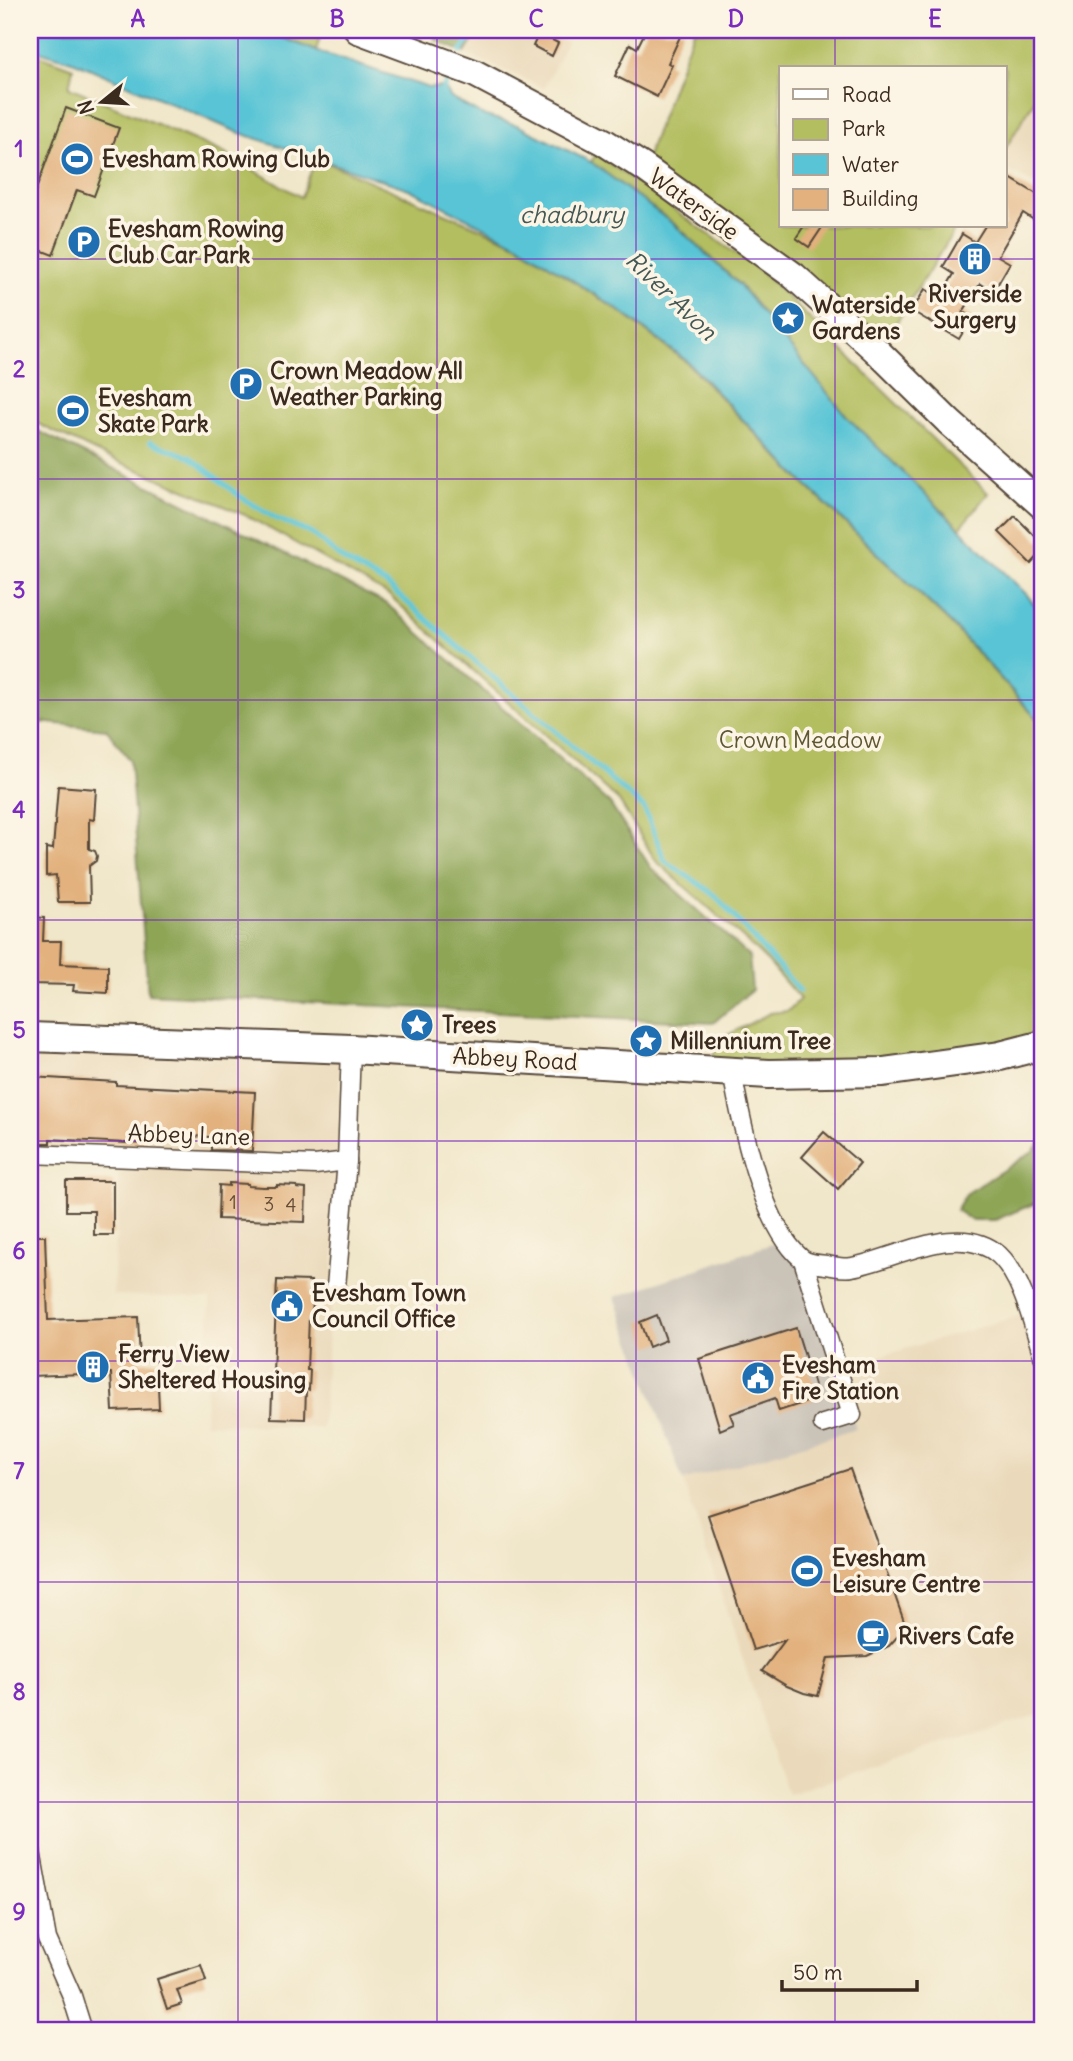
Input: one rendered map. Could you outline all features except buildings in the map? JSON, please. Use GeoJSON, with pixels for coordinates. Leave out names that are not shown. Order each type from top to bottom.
{"type":"FeatureCollection","features":[{"type":"Feature","properties":{"kind":"main road","name":"Waterside"},"geometry":{"type":"LineString","coordinates":[[358,30],[474,73],[604,142],[643,167],[793,276],[1043,506]]}},
{"type":"Feature","properties":{"kind":"main road","name":"Abbey Road"},"geometry":{"type":"LineString","coordinates":[[30,1037],[351,1049],[769,1074],[883,1072],[1000,1056],[1043,1045]]}},
{"type":"Feature","properties":{"kind":"street"},"geometry":{"type":"LineString","coordinates":[[336,1287],[347,1161],[351,1049]]}},
{"type":"Feature","properties":{"kind":"street"},"geometry":{"type":"LineString","coordinates":[[732,1072],[743,1132],[763,1192],[784,1240],[803,1261],[852,1415],[823,1424]]}},
{"type":"Feature","properties":{"kind":"street","name":"Abbey Lane"},"geometry":{"type":"LineString","coordinates":[[30,1154],[315,1164],[347,1161]]}},
{"type":"Feature","properties":{"kind":"street"},"geometry":{"type":"LineString","coordinates":[[803,1261],[850,1268],[956,1240],[979,1242],[999,1256],[1015,1278],[1043,1356]]}},
{"type":"Feature","properties":{"kind":"street"},"geometry":{"type":"LineString","coordinates":[[30,1846],[47,1939],[72,1996],[83,2031]]}},
{"type":"Feature","properties":{"kind":"shaded area"},"geometry":{"type":"Polygon","coordinates":[[[482,30],[537,30],[567,42],[544,88],[465,53],[482,30]]]}},
{"type":"Feature","properties":{"kind":"shaded area"},"geometry":{"type":"Polygon","coordinates":[[[1043,79],[1043,188],[1006,170],[1006,147],[1034,101],[1043,79]]]}},
{"type":"Feature","properties":{"kind":"shaded area"},"geometry":{"type":"Polygon","coordinates":[[[30,1042],[339,1056],[341,1156],[322,1428],[205,1423],[210,1299],[113,1295],[120,1160],[30,1157],[30,1042]]]}},
{"type":"Feature","properties":{"kind":"shaded area"},"geometry":{"type":"Polygon","coordinates":[[[784,1240],[803,1260],[856,1429],[683,1481],[615,1297],[784,1240]]]}},
{"type":"Feature","properties":{"kind":"shaded area"},"geometry":{"type":"Polygon","coordinates":[[[1043,1309],[1043,1713],[788,1794],[683,1481],[856,1429],[839,1368],[1043,1309]]]}},
{"type":"Feature","properties":{"kind":"green space"},"geometry":{"type":"Polygon","coordinates":[[[263,30],[322,30],[316,51],[263,30]]]}},
{"type":"Feature","properties":{"kind":"green space"},"geometry":{"type":"Polygon","coordinates":[[[438,30],[479,30],[465,53],[435,40],[438,30]]]}},
{"type":"Feature","properties":{"kind":"green space"},"geometry":{"type":"Polygon","coordinates":[[[694,30],[1043,30],[1043,79],[1034,101],[1006,147],[1006,66],[779,66],[779,228],[956,228],[878,352],[643,167],[694,30]]]}},
{"type":"Feature","properties":{"kind":"green space","name":"Crown Meadow"},"geometry":{"type":"Polygon","coordinates":[[[30,52],[73,68],[69,87],[222,152],[301,197],[316,158],[517,244],[623,314],[686,362],[799,479],[953,626],[1043,726],[1043,1043],[999,1053],[705,1068],[724,1037],[770,1013],[788,1011],[800,999],[743,938],[656,861],[619,801],[390,596],[245,515],[101,454],[30,420],[30,52]]]}},
{"type":"Feature","properties":{"kind":"green space","name":"Waterside Gardens"},"geometry":{"type":"Polygon","coordinates":[[[596,154],[763,273],[988,493],[960,528],[848,418],[740,285],[676,225],[591,162],[596,154]]]}},
{"type":"Feature","properties":{"kind":"green space"},"geometry":{"type":"Polygon","coordinates":[[[34,429],[387,604],[610,804],[651,868],[749,956],[752,990],[713,1023],[148,994],[130,760],[106,729],[30,721],[30,430],[34,429]]]}},
{"type":"Feature","properties":{"kind":"green space"},"geometry":{"type":"Polygon","coordinates":[[[1043,1139],[1043,1200],[995,1220],[971,1220],[956,1210],[966,1194],[1033,1151],[1043,1139]]]}},
{"type":"Feature","properties":{"kind":"water","name":"chadbury"},"geometry":{"type":"Polygon","coordinates":[[[30,30],[263,30],[316,51],[429,88],[444,87],[451,98],[482,115],[517,125],[591,162],[676,226],[740,286],[848,418],[1027,595],[1043,617],[1043,725],[953,625],[800,479],[687,361],[623,313],[518,244],[409,189],[237,132],[75,62],[30,48],[30,30]]]}},
{"type":"Feature","properties":{"kind":"waterway"},"geometry":{"type":"LineString","coordinates":[[461,52],[477,30]]}},
{"type":"Feature","properties":{"kind":"waterway"},"geometry":{"type":"LineString","coordinates":[[442,93],[447,80]]}},
{"type":"Feature","properties":{"kind":"waterway"},"geometry":{"type":"LineString","coordinates":[[150,442],[190,457],[241,497],[277,519],[311,533],[345,561],[386,584],[644,808],[665,861],[715,895],[800,991]]}},
{"type":"Feature","properties":{"kind":"place","name":"Evesham Rowing Club"},"geometry":{"type":"Point","coordinates":[77,159]}},
{"type":"Feature","properties":{"kind":"place","name":"Evesham Rowing Club Car Park"},"geometry":{"type":"Point","coordinates":[84,242]}},
{"type":"Feature","properties":{"kind":"place","name":"Riverside Surgery"},"geometry":{"type":"Point","coordinates":[975,259]}},
{"type":"Feature","properties":{"kind":"place","name":"Waterside Gardens"},"geometry":{"type":"Point","coordinates":[788,318]}},
{"type":"Feature","properties":{"kind":"place","name":"Crown Meadow All Weather Parking"},"geometry":{"type":"Point","coordinates":[246,384]}},
{"type":"Feature","properties":{"kind":"place","name":"Evesham Skate Park"},"geometry":{"type":"Point","coordinates":[73,411]}},
{"type":"Feature","properties":{"kind":"place","name":"Trees"},"geometry":{"type":"Point","coordinates":[417,1025]}},
{"type":"Feature","properties":{"kind":"place","name":"Millennium Tree"},"geometry":{"type":"Point","coordinates":[646,1041]}},
{"type":"Feature","properties":{"kind":"place","name":"Evesham Town Council Office"},"geometry":{"type":"Point","coordinates":[287,1306]}},
{"type":"Feature","properties":{"kind":"place","name":"Ferry View Sheltered Housing"},"geometry":{"type":"Point","coordinates":[93,1367]}},
{"type":"Feature","properties":{"kind":"place","name":"Evesham Fire Station"},"geometry":{"type":"Point","coordinates":[758,1378]}},
{"type":"Feature","properties":{"kind":"place","name":"Evesham Leisure Centre"},"geometry":{"type":"Point","coordinates":[807,1571]}},
{"type":"Feature","properties":{"kind":"place","name":"Rivers Cafe"},"geometry":{"type":"Point","coordinates":[873,1636]}},
{"type":"Feature","properties":{"kind":"water label","name":"River Avon"},"geometry":{"type":"Point","coordinates":[671,296]}}]}
